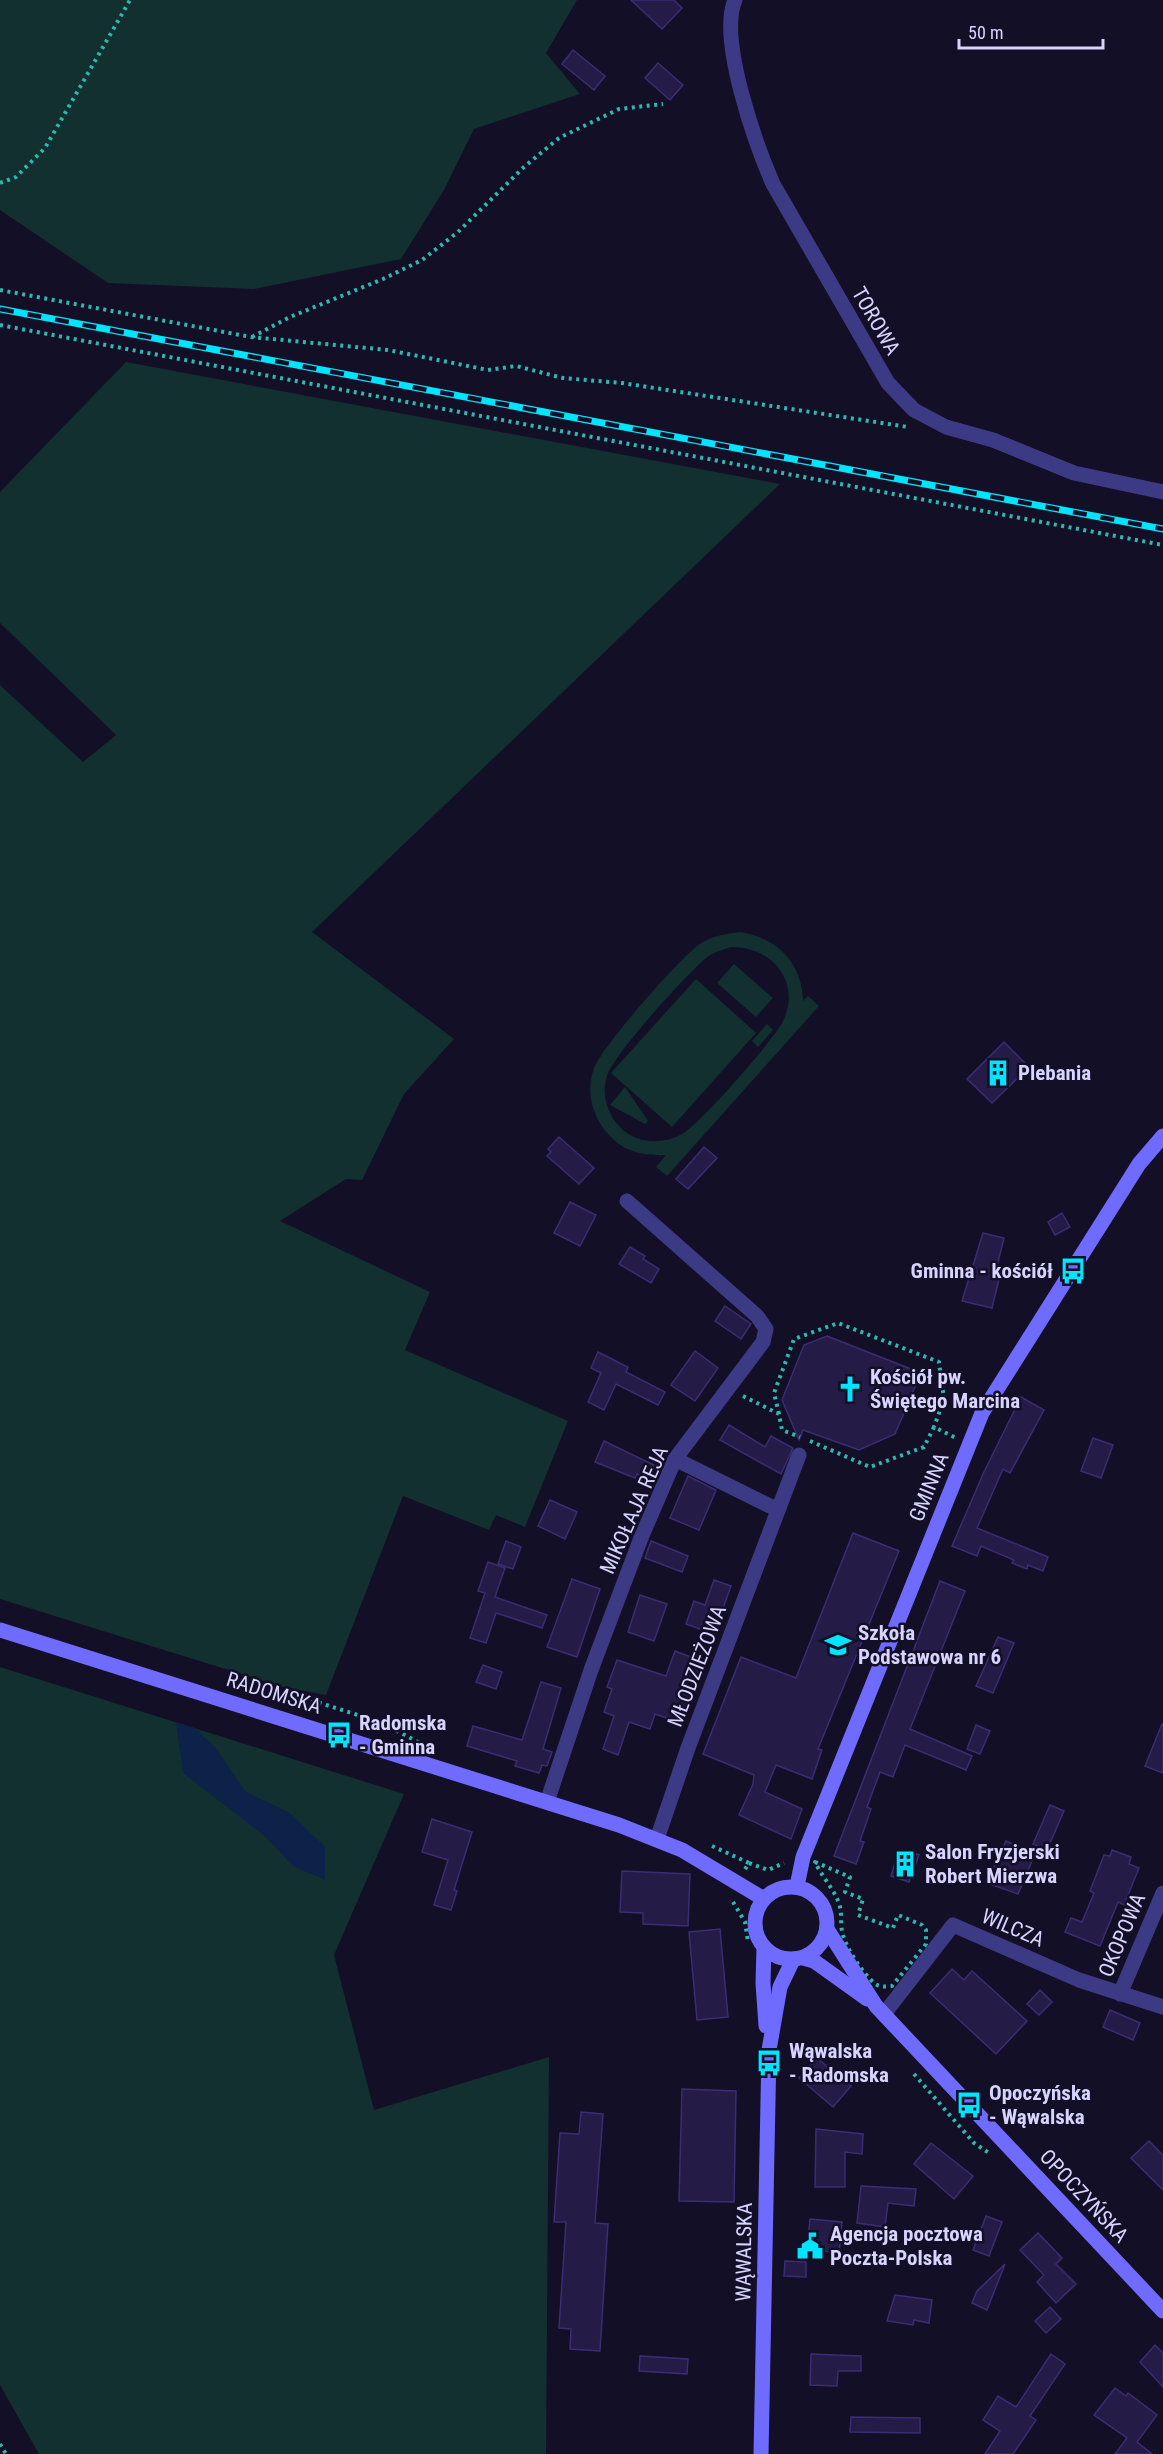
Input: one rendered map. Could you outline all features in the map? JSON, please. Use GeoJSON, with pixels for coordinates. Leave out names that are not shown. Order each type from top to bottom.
{"type":"FeatureCollection","features":[{"type":"Feature","properties":{"kind":"main road","name":"GMINNA"},"geometry":{"type":"LineString","coordinates":[[797,1886],[811,1859],[982,1413],[1139,1164],[1163,1136]]}},
{"type":"Feature","properties":{"kind":"main road","name":"RADOMSKA"},"geometry":{"type":"LineString","coordinates":[[0,1630],[547,1802],[657,1839],[764,1899]]}},
{"type":"Feature","properties":{"kind":"main road"},"geometry":{"type":"LineString","coordinates":[[797,1886],[807,1888],[824,1905],[827,1929],[819,1946],[798,1959],[782,1959],[758,1948],[755,1930],[756,1910],[773,1890],[797,1886]]}},
{"type":"Feature","properties":{"kind":"main road","name":"OPOCZYŃSKA"},"geometry":{"type":"LineString","coordinates":[[827,1929],[880,2010],[1163,2311]]}},
{"type":"Feature","properties":{"kind":"main road","name":"WĄWALSKA"},"geometry":{"type":"LineString","coordinates":[[758,1948],[769,2050],[761,2454]]}},
{"type":"Feature","properties":{"kind":"main road","name":"OPOCZYŃSKA"},"geometry":{"type":"LineString","coordinates":[[798,1959],[814,1961],[880,2010]]}},
{"type":"Feature","properties":{"kind":"main road","name":"WĄWALSKA"},"geometry":{"type":"LineString","coordinates":[[769,2050],[780,1987],[798,1959]]}},
{"type":"Feature","properties":{"kind":"street","name":"TOROWA"},"geometry":{"type":"LineString","coordinates":[[735,0],[730,29],[733,55],[758,149],[773,184],[888,383],[914,410],[946,427],[993,440],[1074,473],[1163,492]]}},
{"type":"Feature","properties":{"kind":"street","name":"MIKOŁAJA REJA"},"geometry":{"type":"LineString","coordinates":[[547,1802],[596,1659],[641,1538],[675,1459],[763,1342],[766,1329],[757,1316],[627,1201]]}},
{"type":"Feature","properties":{"kind":"street","name":"MŁODZIEŻOWA"},"geometry":{"type":"LineString","coordinates":[[657,1839],[688,1748],[799,1455]]}},
{"type":"Feature","properties":{"kind":"street"},"geometry":{"type":"LineString","coordinates":[[675,1459],[778,1510]]}},
{"type":"Feature","properties":{"kind":"street","name":"OKOPOWA"},"geometry":{"type":"LineString","coordinates":[[1120,1994],[1163,1893]]}},
{"type":"Feature","properties":{"kind":"street","name":"WILCZA"},"geometry":{"type":"LineString","coordinates":[[880,2010],[953,1925],[1079,1980],[1163,2007]]}},
{"type":"Feature","properties":{"kind":"path"},"geometry":{"type":"LineString","coordinates":[[0,183],[16,177],[45,148],[130,0]]}},
{"type":"Feature","properties":{"kind":"path"},"geometry":{"type":"LineString","coordinates":[[251,337],[290,316],[383,279],[422,260],[458,232],[524,167],[559,138],[619,109],[663,105]]}},
{"type":"Feature","properties":{"kind":"path"},"geometry":{"type":"LineString","coordinates":[[0,290],[251,337],[388,350],[488,370],[516,366],[563,378],[622,383],[912,427]]}},
{"type":"Feature","properties":{"kind":"path"},"geometry":{"type":"LineString","coordinates":[[0,325],[1163,545]]}},
{"type":"Feature","properties":{"kind":"path"},"geometry":{"type":"LineString","coordinates":[[838,1323],[939,1362],[944,1399],[934,1427],[924,1447],[870,1467],[782,1430],[774,1393],[794,1339],[838,1323]]}},
{"type":"Feature","properties":{"kind":"path"},"geometry":{"type":"LineString","coordinates":[[741,1395],[779,1414]]}},
{"type":"Feature","properties":{"kind":"path"},"geometry":{"type":"LineString","coordinates":[[934,1427],[956,1438],[961,1437]]}},
{"type":"Feature","properties":{"kind":"path"},"geometry":{"type":"LineString","coordinates":[[811,1859],[834,1893],[840,1908],[844,1938],[854,1955]]}},
{"type":"Feature","properties":{"kind":"path"},"geometry":{"type":"LineString","coordinates":[[811,1859],[850,1877],[845,1892],[863,1899],[858,1914],[893,1928],[898,1916],[922,1925],[926,1930],[926,1944],[897,1981]]}},
{"type":"Feature","properties":{"kind":"path"},"geometry":{"type":"LineString","coordinates":[[729,1898],[739,1908],[758,1948]]}},
{"type":"Feature","properties":{"kind":"path"},"geometry":{"type":"LineString","coordinates":[[913,2072],[974,2144],[991,2154]]}},
{"type":"Feature","properties":{"kind":"path"},"geometry":{"type":"LineString","coordinates":[[0,2444],[6,2454]]}},
{"type":"Feature","properties":{"kind":"green space"},"geometry":{"type":"Polygon","coordinates":[[[0,0],[577,0],[546,53],[580,94],[474,129],[444,190],[401,259],[254,289],[108,283],[0,210],[0,0]]]}},
{"type":"Feature","properties":{"kind":"green space"},"geometry":{"type":"Polygon","coordinates":[[[126,362],[780,484],[312,932],[454,1039],[404,1094],[362,1180],[346,1179],[280,1221],[430,1292],[405,1350],[568,1421],[525,1527],[496,1515],[489,1530],[403,1496],[326,1695],[283,1687],[0,1599],[0,685],[83,762],[116,735],[0,623],[0,492],[126,362]]]}},
{"type":"Feature","properties":{"kind":"green space"},"geometry":{"type":"Polygon","coordinates":[[[740,932],[766,940],[785,954],[798,975],[803,1001],[808,996],[819,1006],[667,1176],[656,1167],[666,1155],[642,1154],[628,1149],[615,1141],[603,1128],[592,1105],[590,1088],[593,1071],[598,1060],[623,1026],[687,955],[707,940],[740,932]],[[731,947],[706,958],[652,1015],[612,1066],[605,1084],[608,1109],[617,1124],[630,1135],[643,1140],[656,1141],[669,1139],[691,1128],[753,1061],[778,1029],[788,1005],[785,979],[769,959],[745,948],[731,947]]]}},
{"type":"Feature","properties":{"kind":"green space"},"geometry":{"type":"Polygon","coordinates":[[[734,964],[773,998],[756,1017],[717,983],[734,964]]]}},
{"type":"Feature","properties":{"kind":"green space"},"geometry":{"type":"Polygon","coordinates":[[[696,979],[756,1033],[672,1127],[611,1073],[696,979]]]}},
{"type":"Feature","properties":{"kind":"green space"},"geometry":{"type":"Polygon","coordinates":[[[767,1024],[773,1030],[758,1047],[752,1041],[767,1024]]]}},
{"type":"Feature","properties":{"kind":"green space"},"geometry":{"type":"Polygon","coordinates":[[[625,1087],[648,1121],[645,1124],[610,1105],[625,1087]]]}},
{"type":"Feature","properties":{"kind":"green space"},"geometry":{"type":"Polygon","coordinates":[[[0,1667],[404,1794],[334,1955],[374,2110],[549,2057],[546,2454],[39,2454],[0,2385],[0,1667]]]}},
{"type":"Feature","properties":{"kind":"water"},"geometry":{"type":"Polygon","coordinates":[[[176,1722],[194,1728],[215,1747],[246,1792],[290,1813],[325,1847],[325,1880],[293,1866],[266,1837],[183,1773],[176,1722]]]}},
{"type":"Feature","properties":{"kind":"building"},"geometry":{"type":"Polygon","coordinates":[[[631,0],[674,0],[682,8],[662,29],[631,0]]]}},
{"type":"Feature","properties":{"kind":"building"},"geometry":{"type":"Polygon","coordinates":[[[573,50],[605,76],[594,90],[562,64],[573,50]]]}},
{"type":"Feature","properties":{"kind":"building"},"geometry":{"type":"Polygon","coordinates":[[[658,63],[683,85],[670,100],[645,78],[658,63]]]}},
{"type":"Feature","properties":{"kind":"building","name":"Plebania"},"geometry":{"type":"Polygon","coordinates":[[[1004,1042],[1029,1067],[992,1103],[967,1079],[1004,1042]]]}},
{"type":"Feature","properties":{"kind":"building"},"geometry":{"type":"Polygon","coordinates":[[[559,1137],[594,1168],[579,1184],[547,1156],[551,1152],[548,1149],[559,1137]]]}},
{"type":"Feature","properties":{"kind":"building"},"geometry":{"type":"Polygon","coordinates":[[[704,1147],[717,1158],[688,1189],[676,1179],[704,1147]]]}},
{"type":"Feature","properties":{"kind":"building"},"geometry":{"type":"Polygon","coordinates":[[[570,1202],[596,1215],[580,1246],[554,1233],[570,1202]]]}},
{"type":"Feature","properties":{"kind":"building"},"geometry":{"type":"Polygon","coordinates":[[[1062,1213],[1070,1227],[1055,1235],[1048,1222],[1062,1213]]]}},
{"type":"Feature","properties":{"kind":"building"},"geometry":{"type":"Polygon","coordinates":[[[983,1233],[1004,1238],[995,1274],[1000,1275],[992,1308],[962,1301],[983,1233]]]}},
{"type":"Feature","properties":{"kind":"building"},"geometry":{"type":"Polygon","coordinates":[[[630,1247],[645,1256],[643,1259],[659,1269],[651,1283],[619,1264],[630,1247]]]}},
{"type":"Feature","properties":{"kind":"building"},"geometry":{"type":"Polygon","coordinates":[[[725,1306],[751,1324],[741,1339],[715,1321],[725,1306]]]}},
{"type":"Feature","properties":{"kind":"building","name":"Kościół pw. Świętego Marcina"},"geometry":{"type":"Polygon","coordinates":[[[827,1336],[921,1373],[895,1434],[859,1450],[803,1430],[799,1440],[782,1400],[804,1345],[827,1336]]]}},
{"type":"Feature","properties":{"kind":"building"},"geometry":{"type":"Polygon","coordinates":[[[695,1351],[718,1368],[695,1401],[671,1385],[695,1351]]]}},
{"type":"Feature","properties":{"kind":"building"},"geometry":{"type":"Polygon","coordinates":[[[598,1352],[628,1367],[626,1372],[665,1392],[658,1405],[616,1384],[604,1410],[588,1402],[601,1373],[591,1368],[598,1352]]]}},
{"type":"Feature","properties":{"kind":"building"},"geometry":{"type":"Polygon","coordinates":[[[1021,1397],[1044,1410],[1010,1473],[1003,1469],[977,1528],[1048,1557],[1043,1571],[1028,1565],[1027,1569],[1012,1563],[1014,1560],[981,1546],[977,1556],[952,1546],[983,1474],[1021,1397]]]}},
{"type":"Feature","properties":{"kind":"building"},"geometry":{"type":"Polygon","coordinates":[[[729,1425],[765,1447],[771,1436],[793,1448],[781,1474],[720,1440],[729,1425]]]}},
{"type":"Feature","properties":{"kind":"building"},"geometry":{"type":"Polygon","coordinates":[[[1093,1438],[1113,1445],[1101,1478],[1081,1471],[1093,1438]]]}},
{"type":"Feature","properties":{"kind":"building"},"geometry":{"type":"Polygon","coordinates":[[[604,1441],[654,1465],[647,1479],[637,1474],[635,1478],[595,1462],[604,1441]]]}},
{"type":"Feature","properties":{"kind":"building"},"geometry":{"type":"Polygon","coordinates":[[[688,1476],[716,1490],[699,1530],[670,1518],[688,1476]]]}},
{"type":"Feature","properties":{"kind":"building"},"geometry":{"type":"Polygon","coordinates":[[[550,1500],[577,1512],[565,1539],[538,1526],[550,1500]]]}},
{"type":"Feature","properties":{"kind":"building"},"geometry":{"type":"Polygon","coordinates":[[[853,1533],[899,1551],[818,1749],[822,1750],[812,1779],[776,1765],[765,1792],[802,1809],[791,1839],[739,1815],[753,1784],[754,1775],[703,1754],[741,1657],[796,1678],[853,1533]]]}},
{"type":"Feature","properties":{"kind":"building"},"geometry":{"type":"Polygon","coordinates":[[[506,1541],[521,1547],[513,1569],[498,1564],[506,1541]]]}},
{"type":"Feature","properties":{"kind":"building"},"geometry":{"type":"Polygon","coordinates":[[[651,1541],[688,1556],[682,1572],[645,1558],[651,1541]]]}},
{"type":"Feature","properties":{"kind":"building"},"geometry":{"type":"Polygon","coordinates":[[[488,1562],[505,1568],[495,1597],[547,1615],[542,1628],[496,1613],[486,1643],[470,1638],[485,1593],[478,1591],[488,1562]]]}},
{"type":"Feature","properties":{"kind":"building"},"geometry":{"type":"Polygon","coordinates":[[[572,1579],[600,1589],[577,1657],[547,1647],[572,1579]]]}},
{"type":"Feature","properties":{"kind":"building"},"geometry":{"type":"Polygon","coordinates":[[[714,1580],[731,1586],[714,1634],[686,1624],[694,1601],[705,1605],[714,1580]]]}},
{"type":"Feature","properties":{"kind":"building"},"geometry":{"type":"Polygon","coordinates":[[[940,1581],[965,1591],[910,1729],[972,1756],[966,1770],[905,1745],[893,1777],[880,1772],[867,1807],[871,1809],[860,1841],[864,1842],[856,1864],[834,1856],[940,1581]]]}},
{"type":"Feature","properties":{"kind":"building"},"geometry":{"type":"Polygon","coordinates":[[[640,1595],[667,1604],[654,1641],[628,1632],[640,1595]]]}},
{"type":"Feature","properties":{"kind":"building"},"geometry":{"type":"Polygon","coordinates":[[[998,1637],[1014,1643],[993,1693],[976,1686],[998,1637]]]}},
{"type":"Feature","properties":{"kind":"building"},"geometry":{"type":"Polygon","coordinates":[[[675,1651],[704,1662],[681,1723],[655,1714],[650,1729],[629,1722],[618,1755],[603,1749],[614,1716],[604,1712],[612,1689],[607,1687],[617,1660],[666,1676],[675,1651]]]}},
{"type":"Feature","properties":{"kind":"building"},"geometry":{"type":"Polygon","coordinates":[[[483,1665],[502,1672],[496,1689],[476,1682],[483,1665]]]}},
{"type":"Feature","properties":{"kind":"building"},"geometry":{"type":"Polygon","coordinates":[[[541,1682],[561,1688],[543,1749],[552,1752],[547,1766],[542,1765],[539,1773],[515,1766],[517,1761],[467,1746],[473,1726],[522,1740],[541,1682]]]}},
{"type":"Feature","properties":{"kind":"building"},"geometry":{"type":"Polygon","coordinates":[[[1163,1724],[1163,1773],[1145,1766],[1163,1724]]]}},
{"type":"Feature","properties":{"kind":"building"},"geometry":{"type":"Polygon","coordinates":[[[976,1725],[990,1731],[980,1754],[967,1749],[976,1725]]]}},
{"type":"Feature","properties":{"kind":"building"},"geometry":{"type":"Polygon","coordinates":[[[1050,1805],[1064,1811],[1047,1850],[1033,1844],[1050,1805]]]}},
{"type":"Feature","properties":{"kind":"building"},"geometry":{"type":"Polygon","coordinates":[[[432,1819],[472,1832],[454,1890],[457,1891],[451,1910],[434,1905],[448,1860],[422,1852],[432,1819]]]}},
{"type":"Feature","properties":{"kind":"building"},"geometry":{"type":"Polygon","coordinates":[[[1006,1841],[1035,1854],[1018,1894],[987,1883],[1006,1841]]]}},
{"type":"Feature","properties":{"kind":"building","name":"Salon Fryzjerski Robert Mierzwa"},"geometry":{"type":"Polygon","coordinates":[[[906,1850],[919,1855],[909,1882],[891,1876],[897,1856],[906,1850]]]}},
{"type":"Feature","properties":{"kind":"building"},"geometry":{"type":"Polygon","coordinates":[[[1112,1850],[1131,1857],[1129,1864],[1139,1868],[1124,1905],[1118,1902],[1100,1946],[1065,1932],[1071,1918],[1082,1922],[1094,1893],[1090,1891],[1104,1855],[1110,1856],[1112,1850]]]}},
{"type":"Feature","properties":{"kind":"building"},"geometry":{"type":"Polygon","coordinates":[[[622,1871],[690,1874],[688,1926],[643,1924],[643,1913],[620,1912],[622,1871]]]}},
{"type":"Feature","properties":{"kind":"building"},"geometry":{"type":"Polygon","coordinates":[[[720,1929],[728,2017],[697,2020],[689,1932],[720,1929]]]}},
{"type":"Feature","properties":{"kind":"building"},"geometry":{"type":"Polygon","coordinates":[[[952,1969],[964,1980],[972,1971],[1027,2021],[996,2054],[930,1993],[952,1969]]]}},
{"type":"Feature","properties":{"kind":"building"},"geometry":{"type":"Polygon","coordinates":[[[1040,1990],[1052,2002],[1039,2015],[1027,2004],[1040,1990]]]}},
{"type":"Feature","properties":{"kind":"building"},"geometry":{"type":"Polygon","coordinates":[[[1110,2010],[1140,2023],[1133,2040],[1103,2027],[1110,2010]]]}},
{"type":"Feature","properties":{"kind":"building"},"geometry":{"type":"Polygon","coordinates":[[[817,2058],[851,2086],[833,2107],[799,2078],[817,2058]]]}},
{"type":"Feature","properties":{"kind":"building"},"geometry":{"type":"Polygon","coordinates":[[[682,2089],[736,2091],[734,2202],[679,2201],[682,2089]]]}},
{"type":"Feature","properties":{"kind":"building"},"geometry":{"type":"Polygon","coordinates":[[[581,2112],[603,2114],[595,2223],[608,2224],[600,2351],[570,2349],[571,2329],[559,2328],[566,2222],[554,2222],[560,2133],[579,2134],[581,2112]]]}},
{"type":"Feature","properties":{"kind":"building"},"geometry":{"type":"Polygon","coordinates":[[[816,2129],[863,2134],[862,2154],[845,2152],[845,2187],[815,2187],[816,2129]]]}},
{"type":"Feature","properties":{"kind":"building"},"geometry":{"type":"Polygon","coordinates":[[[1149,2141],[1163,2155],[1163,2190],[1131,2158],[1149,2141]]]}},
{"type":"Feature","properties":{"kind":"building"},"geometry":{"type":"Polygon","coordinates":[[[931,2143],[973,2176],[954,2199],[914,2164],[931,2143]]]}},
{"type":"Feature","properties":{"kind":"building"},"geometry":{"type":"Polygon","coordinates":[[[861,2186],[916,2189],[914,2206],[888,2203],[885,2227],[857,2223],[861,2186]]]}},
{"type":"Feature","properties":{"kind":"building"},"geometry":{"type":"Polygon","coordinates":[[[986,2216],[1002,2222],[989,2256],[973,2250],[986,2216]]]}},
{"type":"Feature","properties":{"kind":"building"},"geometry":{"type":"Polygon","coordinates":[[[810,2219],[842,2222],[839,2253],[807,2249],[810,2219]]]}},
{"type":"Feature","properties":{"kind":"building"},"geometry":{"type":"Polygon","coordinates":[[[1038,2233],[1062,2258],[1056,2264],[1076,2284],[1056,2303],[1037,2282],[1044,2275],[1020,2250],[1038,2233]]]}},
{"type":"Feature","properties":{"kind":"building"},"geometry":{"type":"Polygon","coordinates":[[[785,2261],[806,2262],[806,2277],[784,2276],[785,2261]]]}},
{"type":"Feature","properties":{"kind":"building"},"geometry":{"type":"Polygon","coordinates":[[[1005,2264],[987,2310],[972,2303],[977,2291],[1005,2264]]]}},
{"type":"Feature","properties":{"kind":"building"},"geometry":{"type":"Polygon","coordinates":[[[895,2295],[932,2300],[929,2323],[914,2320],[913,2325],[887,2321],[895,2295]]]}},
{"type":"Feature","properties":{"kind":"building"},"geometry":{"type":"Polygon","coordinates":[[[1050,2307],[1061,2319],[1046,2333],[1035,2321],[1050,2307]]]}},
{"type":"Feature","properties":{"kind":"building"},"geometry":{"type":"Polygon","coordinates":[[[1155,2345],[1163,2353],[1163,2387],[1140,2362],[1155,2345]]]}},
{"type":"Feature","properties":{"kind":"building"},"geometry":{"type":"Polygon","coordinates":[[[811,2354],[861,2356],[861,2371],[838,2371],[837,2386],[810,2385],[811,2354]]]}},
{"type":"Feature","properties":{"kind":"building"},"geometry":{"type":"Polygon","coordinates":[[[1051,2354],[1065,2364],[1030,2416],[1036,2420],[1013,2454],[985,2454],[1000,2431],[983,2420],[998,2396],[1016,2407],[1051,2354]]]}},
{"type":"Feature","properties":{"kind":"building"},"geometry":{"type":"Polygon","coordinates":[[[640,2356],[688,2359],[687,2374],[639,2371],[640,2356]]]}},
{"type":"Feature","properties":{"kind":"building"},"geometry":{"type":"Polygon","coordinates":[[[1115,2388],[1126,2396],[1128,2393],[1157,2415],[1137,2442],[1152,2454],[1115,2454],[1127,2438],[1094,2415],[1115,2388]]]}},
{"type":"Feature","properties":{"kind":"building"},"geometry":{"type":"Polygon","coordinates":[[[851,2417],[920,2418],[920,2433],[850,2432],[851,2417]]]}},
{"type":"Feature","properties":{"kind":"railway"},"geometry":{"type":"LineString","coordinates":[[0,309],[1163,529]]}},
{"type":"Feature","properties":{"kind":"place","name":"Plebania"},"geometry":{"type":"Point","coordinates":[998,1073]}},
{"type":"Feature","properties":{"kind":"place","name":"Gminna - kościół"},"geometry":{"type":"Point","coordinates":[1073,1271]}},
{"type":"Feature","properties":{"kind":"place","name":"Kościół pw. Świętego Marcina"},"geometry":{"type":"Point","coordinates":[850,1389]}},
{"type":"Feature","properties":{"kind":"place","name":"Szkoła Podstawowa nr 6"},"geometry":{"type":"Point","coordinates":[838,1645]}},
{"type":"Feature","properties":{"kind":"place","name":"Radomska - Gminna"},"geometry":{"type":"Point","coordinates":[339,1735]}},
{"type":"Feature","properties":{"kind":"place","name":"Salon Fryzjerski Robert Mierzwa"},"geometry":{"type":"Point","coordinates":[905,1864]}},
{"type":"Feature","properties":{"kind":"place","name":"Wąwalska - Radomska"},"geometry":{"type":"Point","coordinates":[769,2063]}},
{"type":"Feature","properties":{"kind":"place","name":"Opoczyńska - Wąwalska"},"geometry":{"type":"Point","coordinates":[969,2105]}},
{"type":"Feature","properties":{"kind":"place","name":"Agencja pocztowa Poczta-Polska"},"geometry":{"type":"Point","coordinates":[810,2246]}}]}
